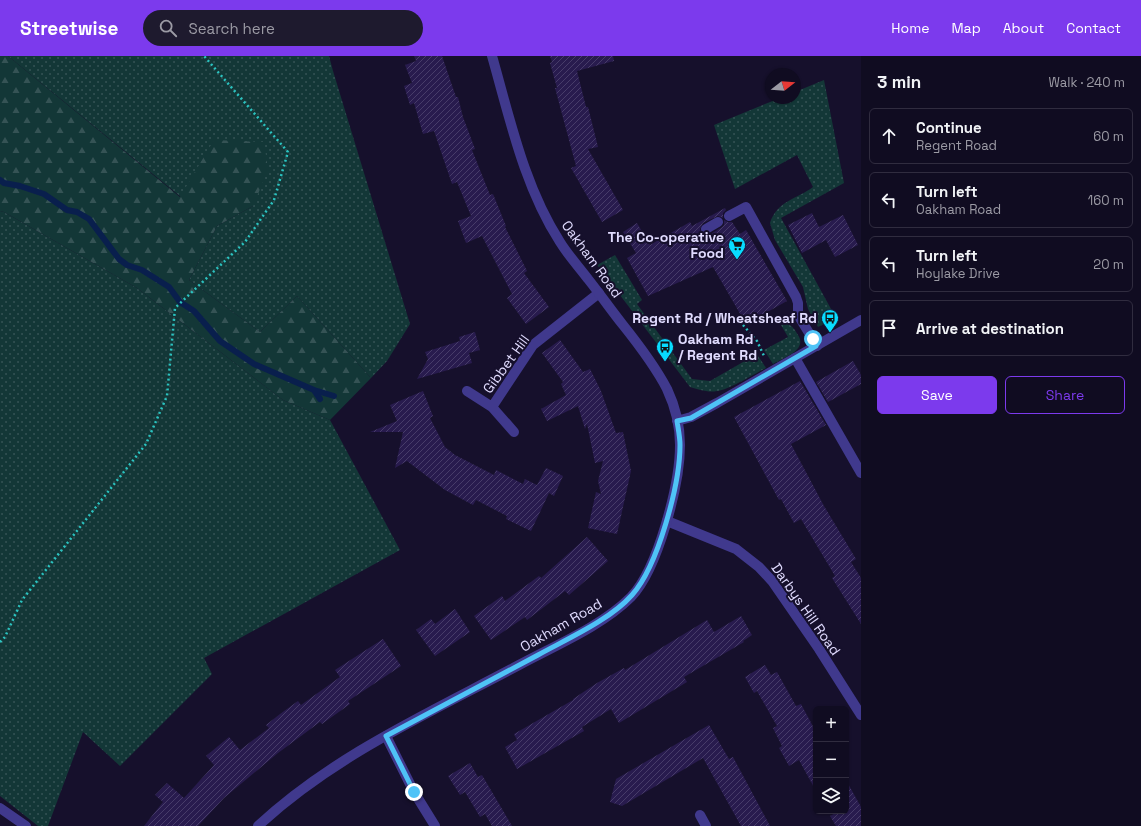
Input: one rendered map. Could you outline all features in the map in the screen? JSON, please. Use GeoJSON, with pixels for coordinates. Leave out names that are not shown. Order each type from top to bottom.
{"type":"FeatureCollection","features":[{"type":"Feature","properties":{"kind":"street","name":"Oakham Road"},"geometry":{"type":"LineString","coordinates":[[258,826],[289,799],[326,772],[386,736],[588,628],[621,606],[632,595],[644,578],[667,521],[672,502],[680,444],[673,405],[666,388],[642,350],[562,245],[544,217],[517,144],[492,56]]}},
{"type":"Feature","properties":{"kind":"street"},"geometry":{"type":"LineString","coordinates":[[730,216],[746,207],[796,297],[798,303],[798,315],[816,346]]}},
{"type":"Feature","properties":{"kind":"street"},"geometry":{"type":"LineString","coordinates":[[706,229],[718,222]]}},
{"type":"Feature","properties":{"kind":"street","name":"Gibbet Hill"},"geometry":{"type":"LineString","coordinates":[[492,407],[533,345],[599,293]]}},
{"type":"Feature","properties":{"kind":"street"},"geometry":{"type":"LineString","coordinates":[[677,421],[691,418],[861,320]]}},
{"type":"Feature","properties":{"kind":"street"},"geometry":{"type":"LineString","coordinates":[[795,358],[861,473]]}},
{"type":"Feature","properties":{"kind":"street","name":"Gibbet Hill"},"geometry":{"type":"LineString","coordinates":[[467,391],[492,407],[514,432]]}},
{"type":"Feature","properties":{"kind":"street","name":"Darbys Hill Road"},"geometry":{"type":"LineString","coordinates":[[667,521],[736,549],[759,567],[772,581],[819,649],[861,715]]}},
{"type":"Feature","properties":{"kind":"street"},"geometry":{"type":"LineString","coordinates":[[386,736],[414,792],[435,826]]}},
{"type":"Feature","properties":{"kind":"street"},"geometry":{"type":"LineString","coordinates":[[0,808],[26,826]]}},
{"type":"Feature","properties":{"kind":"street"},"geometry":{"type":"LineString","coordinates":[[700,815],[706,826]]}},
{"type":"Feature","properties":{"kind":"path"},"geometry":{"type":"LineString","coordinates":[[0,642],[5,637],[22,600],[146,444],[167,396],[175,308],[244,242],[274,200],[288,152],[204,56]]}},
{"type":"Feature","properties":{"kind":"path"},"geometry":{"type":"LineString","coordinates":[[743,325],[757,341],[771,372]]}},
{"type":"Feature","properties":{"kind":"green space"},"geometry":{"type":"Polygon","coordinates":[[[0,56],[8,56],[180,197],[214,140],[264,142],[268,170],[253,206],[217,226],[189,280],[260,332],[297,296],[371,378],[330,420],[283,400],[137,288],[0,211],[0,56]]]}},
{"type":"Feature","properties":{"kind":"green space"},"geometry":{"type":"Polygon","coordinates":[[[8,56],[329,56],[410,324],[387,361],[371,378],[297,296],[260,332],[189,280],[217,226],[253,206],[214,141],[181,197],[8,56]]]}},
{"type":"Feature","properties":{"kind":"green space"},"geometry":{"type":"Polygon","coordinates":[[[824,80],[844,183],[781,218],[836,318],[818,327],[808,309],[803,287],[775,240],[770,223],[777,210],[782,205],[813,187],[797,155],[735,189],[714,125],[765,104],[801,104],[801,90],[824,80]]]}},
{"type":"Feature","properties":{"kind":"green space"},"geometry":{"type":"Polygon","coordinates":[[[0,211],[137,288],[283,400],[330,420],[400,550],[204,658],[212,674],[120,766],[83,732],[48,826],[38,826],[0,796],[0,211]]]}},
{"type":"Feature","properties":{"kind":"green space"},"geometry":{"type":"Polygon","coordinates":[[[615,255],[642,300],[637,304],[692,379],[710,381],[757,354],[766,368],[735,385],[722,390],[710,392],[690,387],[597,265],[615,255]]]}},
{"type":"Feature","properties":{"kind":"green space"},"geometry":{"type":"Polygon","coordinates":[[[787,324],[797,333],[800,340],[800,345],[793,353],[773,364],[764,350],[788,337],[781,325],[787,324]]]}},
{"type":"Feature","properties":{"kind":"building"},"geometry":{"type":"Polygon","coordinates":[[[414,56],[442,56],[456,97],[458,97],[463,117],[475,149],[472,150],[490,195],[493,194],[506,226],[505,227],[527,271],[524,273],[549,307],[526,324],[507,298],[512,294],[482,236],[466,243],[458,221],[471,216],[457,182],[452,184],[434,131],[423,134],[414,103],[410,105],[404,86],[412,83],[405,65],[416,61],[414,56]]]}},
{"type":"Feature","properties":{"kind":"building"},"geometry":{"type":"Polygon","coordinates":[[[550,56],[613,56],[614,61],[577,71],[598,147],[588,149],[623,210],[602,222],[571,168],[576,166],[555,88],[557,88],[550,63],[552,62],[550,56]]]}},
{"type":"Feature","properties":{"kind":"building"},"geometry":{"type":"Polygon","coordinates":[[[725,208],[726,210],[723,213],[723,218],[718,216],[703,223],[700,229],[701,233],[709,235],[724,225],[724,220],[732,222],[740,234],[746,230],[787,301],[746,324],[713,267],[648,296],[627,258],[636,253],[623,232],[637,223],[650,245],[690,222],[692,226],[725,208]]]}},
{"type":"Feature","properties":{"kind":"building"},"geometry":{"type":"Polygon","coordinates":[[[812,213],[819,227],[843,215],[858,245],[835,257],[826,240],[802,253],[788,225],[812,213]]]}},
{"type":"Feature","properties":{"kind":"building"},"geometry":{"type":"Polygon","coordinates":[[[475,332],[480,350],[469,353],[472,363],[417,379],[428,359],[425,352],[460,341],[459,337],[475,332]]]}},
{"type":"Feature","properties":{"kind":"building"},"geometry":{"type":"Polygon","coordinates":[[[560,340],[583,372],[590,369],[601,391],[616,433],[623,432],[631,471],[617,534],[588,528],[596,492],[601,494],[598,481],[603,461],[595,463],[587,424],[585,429],[578,406],[547,421],[541,409],[566,395],[561,384],[563,382],[542,353],[560,340]]]}},
{"type":"Feature","properties":{"kind":"building"},"geometry":{"type":"Polygon","coordinates":[[[853,361],[861,375],[861,384],[828,402],[816,382],[853,361]]]}},
{"type":"Feature","properties":{"kind":"building"},"geometry":{"type":"Polygon","coordinates":[[[800,381],[826,425],[791,444],[824,506],[856,559],[851,562],[861,578],[861,624],[832,578],[835,576],[801,519],[794,523],[781,499],[779,500],[734,417],[800,381]]]}},
{"type":"Feature","properties":{"kind":"building"},"geometry":{"type":"Polygon","coordinates":[[[423,391],[433,416],[430,418],[445,447],[455,455],[494,475],[496,470],[523,484],[525,479],[537,485],[546,468],[563,476],[554,496],[549,493],[531,531],[506,519],[507,516],[476,500],[473,505],[445,490],[407,461],[395,468],[403,432],[370,432],[397,421],[390,405],[423,391]]]}},
{"type":"Feature","properties":{"kind":"building"},"geometry":{"type":"Polygon","coordinates":[[[587,537],[608,561],[569,595],[565,591],[527,620],[525,617],[491,640],[474,616],[502,596],[505,601],[539,576],[541,578],[587,537]]]}},
{"type":"Feature","properties":{"kind":"building"},"geometry":{"type":"Polygon","coordinates":[[[455,609],[470,632],[435,656],[416,630],[431,619],[435,624],[455,609]]]}},
{"type":"Feature","properties":{"kind":"building"},"geometry":{"type":"Polygon","coordinates":[[[741,616],[752,635],[743,641],[744,642],[684,677],[687,682],[619,723],[611,709],[582,727],[584,731],[517,769],[505,747],[517,740],[514,734],[573,700],[597,683],[624,668],[625,670],[707,620],[714,632],[741,616]]]}},
{"type":"Feature","properties":{"kind":"building"},"geometry":{"type":"Polygon","coordinates":[[[383,639],[401,666],[348,701],[350,704],[322,724],[320,722],[278,753],[224,798],[198,826],[144,826],[163,802],[155,795],[167,783],[184,798],[214,765],[206,756],[229,737],[240,750],[269,728],[266,725],[280,714],[298,701],[301,705],[340,677],[335,670],[383,639]]]}},
{"type":"Feature","properties":{"kind":"building"},"geometry":{"type":"Polygon","coordinates":[[[765,665],[771,675],[777,672],[796,706],[801,704],[813,726],[813,786],[799,760],[789,766],[779,748],[782,746],[773,728],[777,726],[757,691],[754,693],[745,677],[765,665]]]}},
{"type":"Feature","properties":{"kind":"building"},"geometry":{"type":"Polygon","coordinates":[[[709,725],[729,759],[733,757],[770,826],[741,826],[703,758],[622,806],[610,802],[616,779],[709,725]]]}},
{"type":"Feature","properties":{"kind":"building"},"geometry":{"type":"Polygon","coordinates":[[[470,763],[478,777],[482,775],[512,826],[492,826],[485,814],[480,817],[465,792],[460,795],[448,776],[470,763]]]}},
{"type":"Feature","properties":{"kind":"building"},"geometry":{"type":"Polygon","coordinates":[[[849,785],[861,807],[861,826],[836,826],[830,816],[834,814],[849,814],[849,785]]]}},
{"type":"Feature","properties":{"kind":"waterway"},"geometry":{"type":"LineString","coordinates":[[0,180],[4,183],[20,186],[44,194],[67,210],[77,212],[89,219],[119,259],[127,265],[142,270],[169,287],[180,302],[194,311],[220,341],[254,364],[314,390],[320,399]]}},
{"type":"Feature","properties":{"kind":"waterway"},"geometry":{"type":"LineString","coordinates":[[314,390],[334,396]]}},
{"type":"Feature","properties":{"kind":"place","name":"The Co-operative Food"},"geometry":{"type":"Point","coordinates":[737,260]}},
{"type":"Feature","properties":{"kind":"place","name":"Regent Rd / Wheatsheaf Rd"},"geometry":{"type":"Point","coordinates":[830,333]}},
{"type":"Feature","properties":{"kind":"place","name":"Oakham Rd / Regent Rd"},"geometry":{"type":"Point","coordinates":[665,362]}},
{"type":"Feature","properties":{"kind":"route"},"geometry":{"type":"LineString","coordinates":[[414,792],[386,736],[588,628],[621,606],[632,595],[644,578],[667,521],[678,469],[680,444],[677,421],[691,418],[816,346],[813,339]]}}]}
